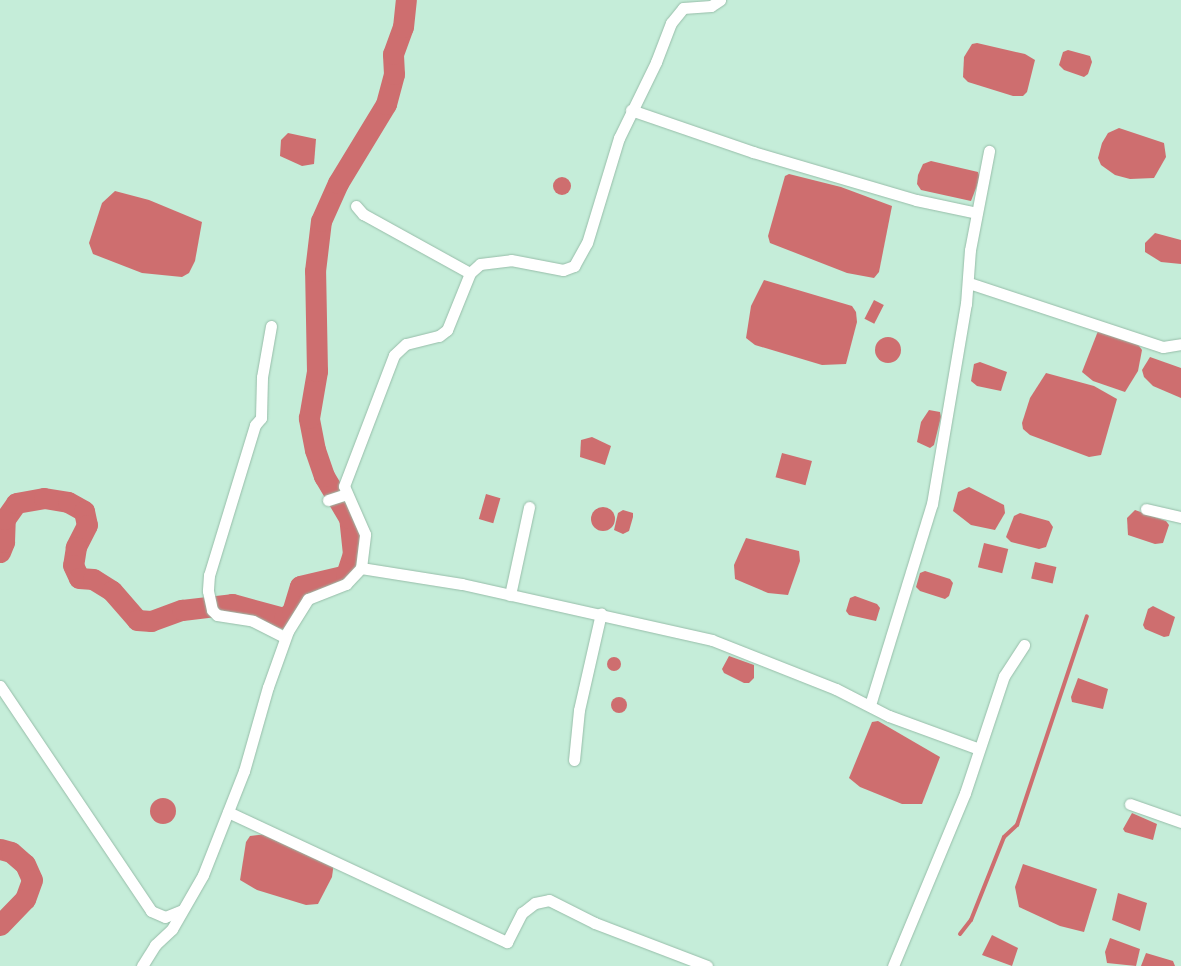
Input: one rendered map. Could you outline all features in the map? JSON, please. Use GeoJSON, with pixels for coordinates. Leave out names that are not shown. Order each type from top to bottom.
{"type":"FeatureCollection","features":[{"type":"Feature","properties":{"kind":"street"},"geometry":{"type":"LineString","coordinates":[[142,966],[155,945],[172,928],[203,875],[228,812],[285,637],[308,599],[346,584],[361,568],[365,534],[344,494],[345,480],[394,355],[406,344],[439,336],[447,330],[470,273],[480,264],[494,260],[529,261],[563,270],[574,266],[586,243],[631,110],[656,62],[675,15],[683,8],[711,6],[720,0]]}},
{"type":"Feature","properties":{"kind":"street"},"geometry":{"type":"LineString","coordinates":[[631,110],[753,152],[816,168],[916,200],[976,213]]}},
{"type":"Feature","properties":{"kind":"street"},"geometry":{"type":"LineString","coordinates":[[870,705],[932,504],[969,283],[970,250],[989,151]]}},
{"type":"Feature","properties":{"kind":"street"},"geometry":{"type":"LineString","coordinates":[[356,206],[363,214],[470,273]]}},
{"type":"Feature","properties":{"kind":"street"},"geometry":{"type":"LineString","coordinates":[[969,283],[1163,347],[1181,344]]}},
{"type":"Feature","properties":{"kind":"street"},"geometry":{"type":"LineString","coordinates":[[271,326],[262,377],[261,418],[254,425],[209,575],[210,607],[223,617],[253,621],[285,637]]}},
{"type":"Feature","properties":{"kind":"street"},"geometry":{"type":"LineString","coordinates":[[328,500],[344,494]]}},
{"type":"Feature","properties":{"kind":"street"},"geometry":{"type":"LineString","coordinates":[[510,595],[529,507]]}},
{"type":"Feature","properties":{"kind":"street"},"geometry":{"type":"LineString","coordinates":[[1146,509],[1181,517]]}},
{"type":"Feature","properties":{"kind":"street"},"geometry":{"type":"LineString","coordinates":[[361,568],[438,579],[510,595],[557,608],[601,612],[680,631],[744,651],[979,749]]}},
{"type":"Feature","properties":{"kind":"street"},"geometry":{"type":"LineString","coordinates":[[574,760],[579,710],[601,612]]}},
{"type":"Feature","properties":{"kind":"street"},"geometry":{"type":"LineString","coordinates":[[893,966],[965,793],[1004,676],[1024,645]]}},
{"type":"Feature","properties":{"kind":"street"},"geometry":{"type":"LineString","coordinates":[[0,686],[151,911],[165,917],[182,910]]}},
{"type":"Feature","properties":{"kind":"street"},"geometry":{"type":"LineString","coordinates":[[1130,804],[1181,822]]}},
{"type":"Feature","properties":{"kind":"street"},"geometry":{"type":"LineString","coordinates":[[228,812],[507,942],[522,913],[535,903],[549,900],[595,923],[707,966]]}},
{"type":"Feature","properties":{"kind":"shaded area"},"geometry":{"type":"Polygon","coordinates":[[[977,43],[1025,54],[1035,60],[1027,92],[1023,96],[1013,96],[968,82],[963,77],[964,57],[972,44],[977,43]]]}},
{"type":"Feature","properties":{"kind":"shaded area"},"geometry":{"type":"Polygon","coordinates":[[[1068,50],[1090,56],[1092,62],[1088,74],[1084,77],[1064,70],[1059,65],[1063,52],[1068,50]]]}},
{"type":"Feature","properties":{"kind":"shaded area"},"geometry":{"type":"Polygon","coordinates":[[[1119,128],[1164,143],[1166,157],[1154,178],[1130,179],[1115,175],[1101,165],[1098,158],[1102,143],[1108,133],[1119,128]]]}},
{"type":"Feature","properties":{"kind":"shaded area"},"geometry":{"type":"Polygon","coordinates":[[[288,133],[316,139],[314,164],[302,166],[280,156],[281,140],[288,133]]]}},
{"type":"Feature","properties":{"kind":"shaded area"},"geometry":{"type":"Polygon","coordinates":[[[931,161],[978,172],[980,178],[971,201],[921,190],[917,184],[918,175],[923,164],[931,161]]]}},
{"type":"Feature","properties":{"kind":"shaded area"},"geometry":{"type":"Polygon","coordinates":[[[789,174],[841,187],[892,206],[879,272],[874,278],[847,273],[770,243],[768,236],[785,176],[789,174]]]}},
{"type":"Feature","properties":{"kind":"shaded area"},"geometry":{"type":"Polygon","coordinates":[[[562,177],[568,180],[571,186],[568,192],[562,195],[556,192],[553,186],[556,180],[562,177]]]}},
{"type":"Feature","properties":{"kind":"shaded area"},"geometry":{"type":"Polygon","coordinates":[[[115,191],[149,200],[202,222],[195,261],[189,273],[182,277],[142,273],[93,254],[89,243],[102,203],[115,191]]]}},
{"type":"Feature","properties":{"kind":"shaded area"},"geometry":{"type":"Polygon","coordinates":[[[1155,233],[1181,240],[1181,264],[1161,262],[1145,252],[1145,243],[1155,233]]]}},
{"type":"Feature","properties":{"kind":"shaded area"},"geometry":{"type":"Polygon","coordinates":[[[764,280],[852,306],[856,312],[857,322],[846,364],[822,365],[755,345],[746,338],[751,306],[764,280]]]}},
{"type":"Feature","properties":{"kind":"shaded area"},"geometry":{"type":"Polygon","coordinates":[[[874,300],[884,305],[874,324],[864,319],[874,300]]]}},
{"type":"Feature","properties":{"kind":"shaded area"},"geometry":{"type":"Polygon","coordinates":[[[1098,331],[1137,343],[1142,350],[1138,371],[1125,392],[1093,381],[1082,372],[1098,331]]]}},
{"type":"Feature","properties":{"kind":"shaded area"},"geometry":{"type":"Polygon","coordinates":[[[888,337],[897,341],[901,350],[897,359],[888,363],[879,359],[875,350],[879,341],[888,337]]]}},
{"type":"Feature","properties":{"kind":"shaded area"},"geometry":{"type":"Polygon","coordinates":[[[1150,357],[1181,368],[1181,398],[1153,386],[1144,377],[1142,370],[1150,357]]]}},
{"type":"Feature","properties":{"kind":"shaded area"},"geometry":{"type":"Polygon","coordinates":[[[980,362],[1007,372],[1001,391],[977,386],[971,381],[974,364],[980,362]]]}},
{"type":"Feature","properties":{"kind":"shaded area"},"geometry":{"type":"Polygon","coordinates":[[[1046,373],[1094,386],[1117,399],[1101,455],[1089,457],[1030,435],[1023,429],[1022,423],[1030,398],[1046,373]]]}},
{"type":"Feature","properties":{"kind":"shaded area"},"geometry":{"type":"Polygon","coordinates":[[[929,410],[940,412],[941,417],[934,445],[930,448],[917,442],[921,422],[929,410]]]}},
{"type":"Feature","properties":{"kind":"shaded area"},"geometry":{"type":"Polygon","coordinates":[[[592,437],[611,446],[605,465],[580,457],[581,440],[592,437]]]}},
{"type":"Feature","properties":{"kind":"shaded area"},"geometry":{"type":"Polygon","coordinates":[[[782,453],[812,461],[805,485],[776,477],[782,453]]]}},
{"type":"Feature","properties":{"kind":"shaded area"},"geometry":{"type":"Polygon","coordinates":[[[969,487],[1004,505],[1005,513],[995,530],[971,525],[953,511],[958,492],[969,487]]]}},
{"type":"Feature","properties":{"kind":"shaded area"},"geometry":{"type":"Polygon","coordinates":[[[486,494],[500,498],[493,523],[479,519],[486,494]]]}},
{"type":"Feature","properties":{"kind":"shaded area"},"geometry":{"type":"Polygon","coordinates":[[[603,507],[608,508],[614,514],[614,524],[608,530],[603,531],[598,530],[592,524],[591,519],[592,514],[598,508],[603,507]]]}},
{"type":"Feature","properties":{"kind":"shaded area"},"geometry":{"type":"Polygon","coordinates":[[[623,510],[633,513],[633,517],[629,531],[623,534],[614,530],[618,513],[623,510]]]}},
{"type":"Feature","properties":{"kind":"shaded area"},"geometry":{"type":"Polygon","coordinates":[[[1135,510],[1166,521],[1169,525],[1163,543],[1155,544],[1128,535],[1127,518],[1135,510]]]}},
{"type":"Feature","properties":{"kind":"shaded area"},"geometry":{"type":"Polygon","coordinates":[[[1020,513],[1049,521],[1053,527],[1046,547],[1039,549],[1011,542],[1006,537],[1014,516],[1020,513]]]}},
{"type":"Feature","properties":{"kind":"shaded area"},"geometry":{"type":"Polygon","coordinates":[[[746,538],[799,551],[800,561],[788,595],[768,593],[735,579],[734,565],[746,538]]]}},
{"type":"Feature","properties":{"kind":"shaded area"},"geometry":{"type":"Polygon","coordinates":[[[984,543],[1008,549],[1002,573],[978,567],[984,543]]]}},
{"type":"Feature","properties":{"kind":"shaded area"},"geometry":{"type":"Polygon","coordinates":[[[1035,562],[1056,567],[1053,584],[1031,579],[1035,562]]]}},
{"type":"Feature","properties":{"kind":"shaded area"},"geometry":{"type":"Polygon","coordinates":[[[925,571],[950,579],[953,583],[949,596],[945,599],[920,591],[916,587],[920,573],[925,571]]]}},
{"type":"Feature","properties":{"kind":"shaded area"},"geometry":{"type":"Polygon","coordinates":[[[855,596],[877,604],[880,608],[876,621],[849,615],[846,611],[850,598],[855,596]]]}},
{"type":"Feature","properties":{"kind":"shaded area"},"geometry":{"type":"Polygon","coordinates":[[[1153,606],[1175,617],[1169,636],[1164,637],[1145,629],[1143,625],[1148,609],[1153,606]]]}},
{"type":"Feature","properties":{"kind":"shaded area"},"geometry":{"type":"Polygon","coordinates":[[[729,656],[754,665],[754,678],[749,683],[744,683],[724,673],[722,669],[729,656]]]}},
{"type":"Feature","properties":{"kind":"shaded area"},"geometry":{"type":"Polygon","coordinates":[[[611,657],[617,657],[621,664],[617,671],[611,671],[607,667],[607,661],[611,657]]]}},
{"type":"Feature","properties":{"kind":"shaded area"},"geometry":{"type":"Polygon","coordinates":[[[1078,678],[1108,689],[1103,709],[1072,702],[1071,697],[1078,678]]]}},
{"type":"Feature","properties":{"kind":"shaded area"},"geometry":{"type":"Polygon","coordinates":[[[619,697],[627,705],[619,713],[611,705],[619,697]]]}},
{"type":"Feature","properties":{"kind":"shaded area"},"geometry":{"type":"Polygon","coordinates":[[[878,721],[940,757],[922,804],[902,804],[860,787],[849,778],[872,722],[878,721]]]}},
{"type":"Feature","properties":{"kind":"shaded area"},"geometry":{"type":"Polygon","coordinates":[[[163,798],[172,802],[176,811],[172,820],[163,824],[154,820],[150,811],[154,802],[163,798]]]}},
{"type":"Feature","properties":{"kind":"shaded area"},"geometry":{"type":"Polygon","coordinates":[[[1132,813],[1157,824],[1153,840],[1125,832],[1123,829],[1132,813]]]}},
{"type":"Feature","properties":{"kind":"shaded area"},"geometry":{"type":"Polygon","coordinates":[[[267,834],[334,862],[332,877],[318,904],[306,905],[257,890],[240,880],[246,842],[250,836],[267,834]]]}},
{"type":"Feature","properties":{"kind":"shaded area"},"geometry":{"type":"Polygon","coordinates":[[[1023,864],[1097,889],[1084,932],[1060,926],[1019,907],[1015,887],[1023,864]]]}},
{"type":"Feature","properties":{"kind":"shaded area"},"geometry":{"type":"Polygon","coordinates":[[[1118,893],[1147,903],[1140,931],[1112,920],[1118,893]]]}},
{"type":"Feature","properties":{"kind":"shaded area"},"geometry":{"type":"Polygon","coordinates":[[[992,935],[1018,948],[1012,966],[982,955],[992,935]]]}},
{"type":"Feature","properties":{"kind":"shaded area"},"geometry":{"type":"Polygon","coordinates":[[[1110,938],[1140,949],[1136,966],[1107,963],[1105,952],[1110,938]]]}},
{"type":"Feature","properties":{"kind":"shaded area"},"geometry":{"type":"Polygon","coordinates":[[[1146,953],[1173,961],[1175,966],[1141,966],[1146,953]]]}},
{"type":"Feature","properties":{"kind":"waterway"},"geometry":{"type":"LineString","coordinates":[[0,552],[4,542],[5,519],[16,503],[44,498],[68,502],[84,511],[87,525],[76,547],[73,565],[79,578],[93,579],[112,591],[137,620],[151,621],[182,610],[232,604],[284,618],[292,612],[300,586],[346,575],[353,554],[349,518],[324,476],[315,450],[309,418],[317,371],[315,271],[321,221],[338,183],[386,104],[394,74],[393,54],[403,27],[406,0]]}},
{"type":"Feature","properties":{"kind":"waterway"},"geometry":{"type":"LineString","coordinates":[[960,934],[971,920],[1004,837],[1017,825],[1087,616]]}},
{"type":"Feature","properties":{"kind":"waterway"},"geometry":{"type":"LineString","coordinates":[[0,849],[11,852],[25,864],[32,880],[25,899],[0,925]]}}]}
